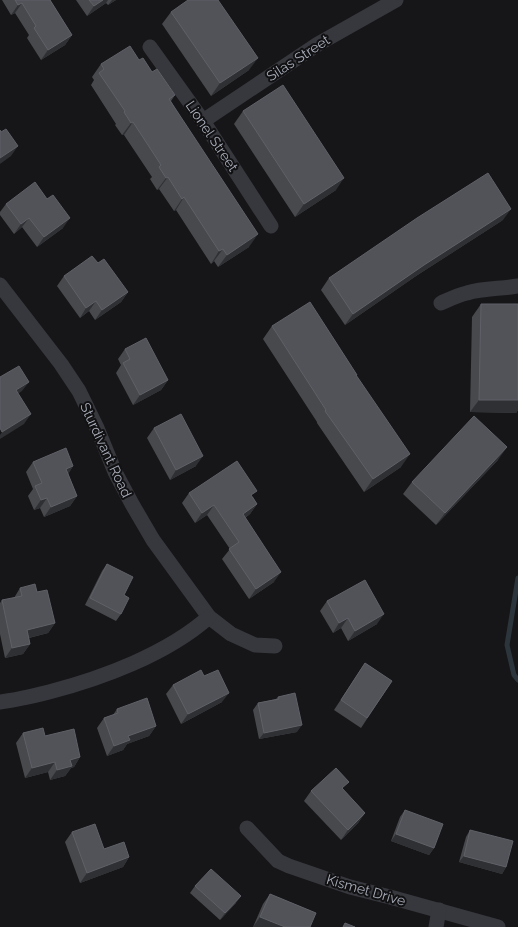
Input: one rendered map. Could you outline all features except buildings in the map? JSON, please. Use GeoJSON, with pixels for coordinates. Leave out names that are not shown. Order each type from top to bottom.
{"type":"FeatureCollection","features":[{"type":"Feature","properties":{"kind":"street","name":"Silas Street"},"geometry":{"type":"LineString","coordinates":[[203,121],[318,44],[396,0]]}},
{"type":"Feature","properties":{"kind":"street","name":"Lionel Street"},"geometry":{"type":"LineString","coordinates":[[150,47],[203,121],[271,226]]}},
{"type":"Feature","properties":{"kind":"street","name":"Sturdivant Road"},"geometry":{"type":"LineString","coordinates":[[0,285],[61,364],[79,391],[115,472],[132,504],[153,540],[209,617],[231,634],[256,645],[275,646]]}},
{"type":"Feature","properties":{"kind":"street"},"geometry":{"type":"LineString","coordinates":[[441,303],[468,292],[518,286]]}},
{"type":"Feature","properties":{"kind":"street"},"geometry":{"type":"LineString","coordinates":[[0,702],[74,686],[112,672],[151,655],[200,626],[209,617]]}},
{"type":"Feature","properties":{"kind":"street","name":"Kismet Drive"},"geometry":{"type":"LineString","coordinates":[[247,828],[278,861],[289,866],[350,887],[498,927]]}},
{"type":"Feature","properties":{"kind":"street"},"geometry":{"type":"LineString","coordinates":[[436,927],[439,910]]}},
{"type":"Feature","properties":{"kind":"waterway"},"geometry":{"type":"LineString","coordinates":[[518,578],[507,645],[514,675],[518,680]]}}]}
